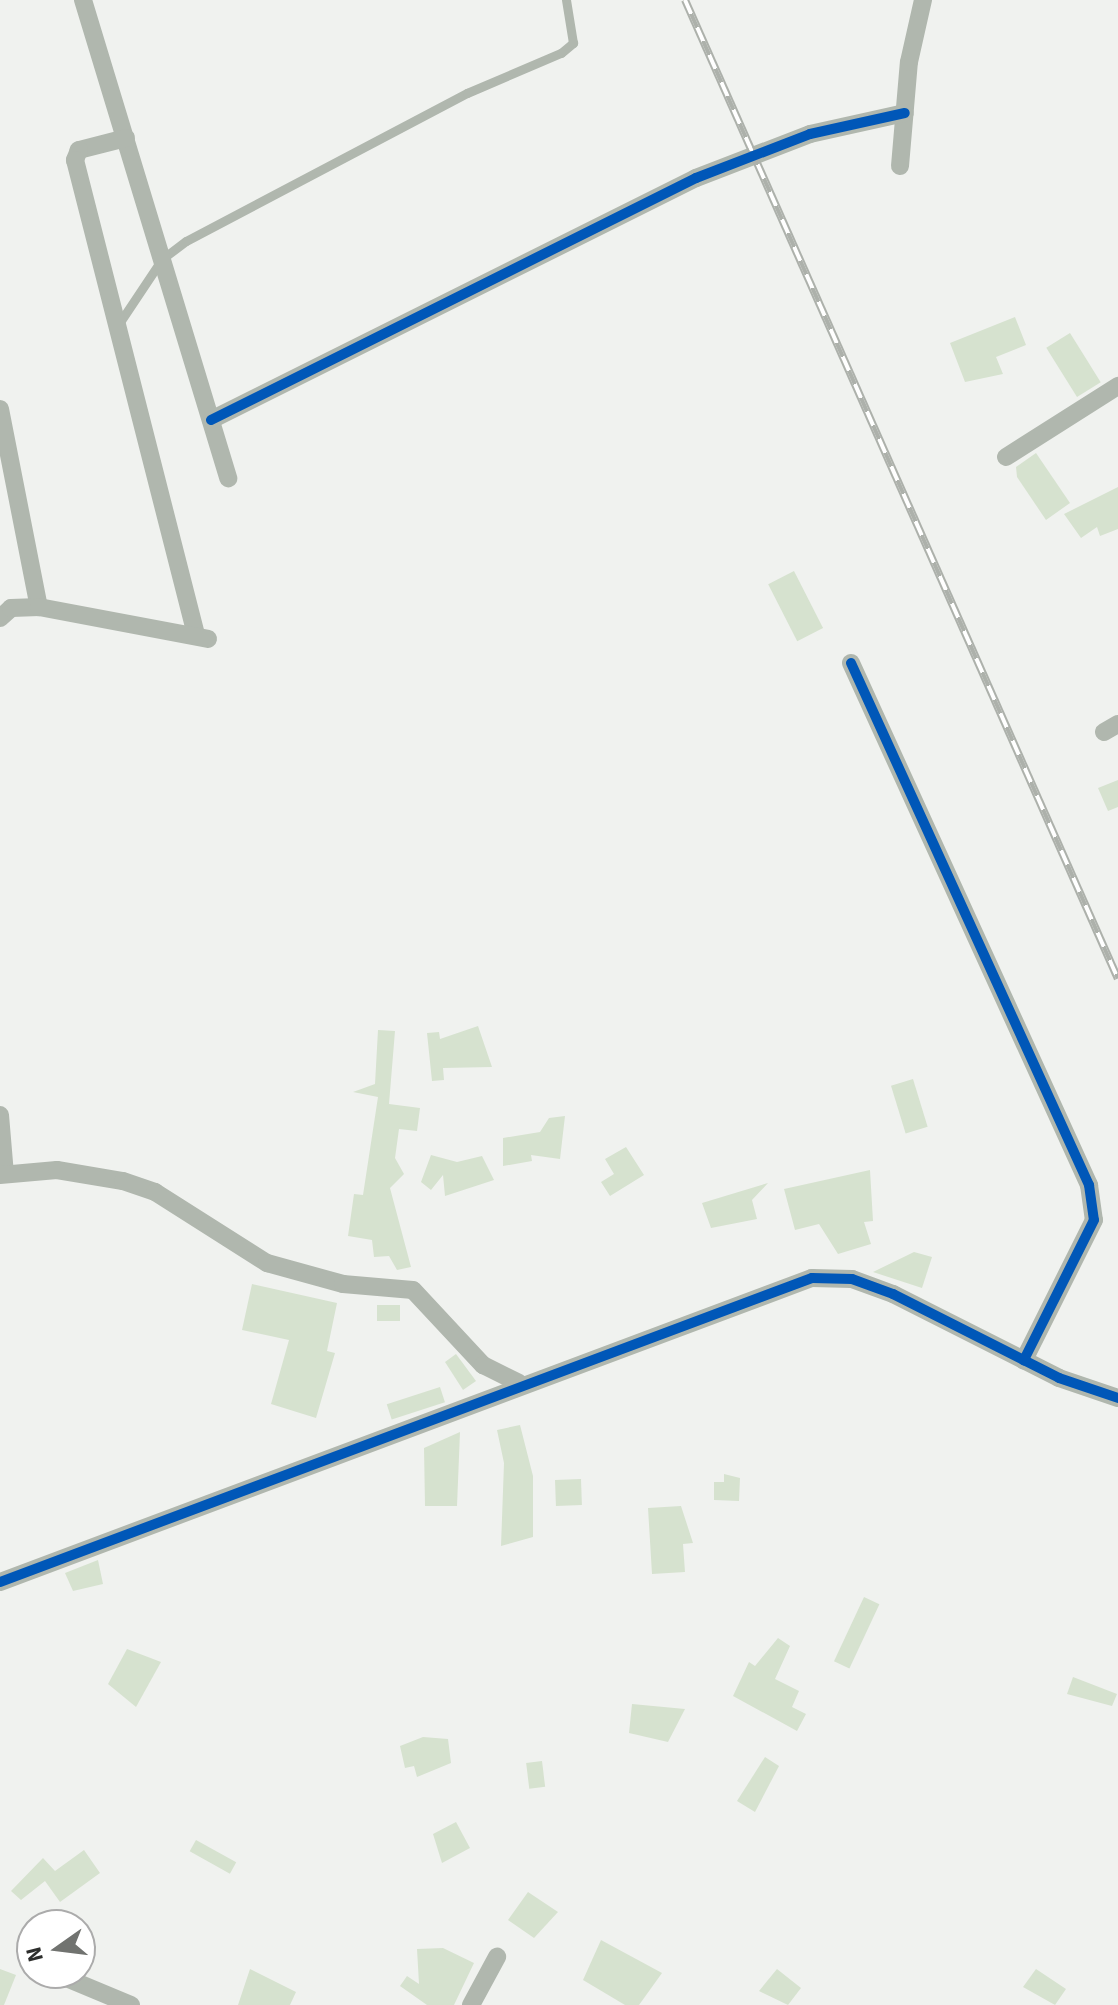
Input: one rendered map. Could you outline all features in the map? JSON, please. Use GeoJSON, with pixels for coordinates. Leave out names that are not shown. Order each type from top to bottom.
{"type":"FeatureCollection","features":[{"type":"Feature","properties":{"kind":"street"},"geometry":{"type":"LineString","coordinates":[[83,0],[228,478]]}},
{"type":"Feature","properties":{"kind":"street"},"geometry":{"type":"LineString","coordinates":[[900,166],[923,0]]}},
{"type":"Feature","properties":{"kind":"street"},"geometry":{"type":"LineString","coordinates":[[211,420],[696,178],[810,134],[905,113]]}},
{"type":"Feature","properties":{"kind":"street"},"geometry":{"type":"LineString","coordinates":[[4,611],[39,607],[202,638],[75,160],[79,150],[126,138]]}},
{"type":"Feature","properties":{"kind":"street"},"geometry":{"type":"LineString","coordinates":[[1006,457],[1118,386]]}},
{"type":"Feature","properties":{"kind":"street"},"geometry":{"type":"LineString","coordinates":[[0,409],[39,607]]}},
{"type":"Feature","properties":{"kind":"street"},"geometry":{"type":"LineString","coordinates":[[851,663],[1089,1185],[1094,1220],[1024,1360]]}},
{"type":"Feature","properties":{"kind":"street"},"geometry":{"type":"LineString","coordinates":[[0,1115],[2,1174],[57,1170],[123,1181],[155,1192],[267,1263],[343,1284],[413,1290],[483,1365],[519,1383]]}},
{"type":"Feature","properties":{"kind":"street"},"geometry":{"type":"LineString","coordinates":[[0,1582],[448,1417],[519,1383],[812,1278],[852,1279],[893,1294],[1024,1360],[1118,1398]]}},
{"type":"Feature","properties":{"kind":"street"},"geometry":{"type":"LineString","coordinates":[[471,2005],[497,1957]]}},
{"type":"Feature","properties":{"kind":"street"},"geometry":{"type":"LineString","coordinates":[[93,1989],[131,2005]]}},
{"type":"Feature","properties":{"kind":"lane"},"geometry":{"type":"LineString","coordinates":[[118,325],[162,259],[467,93],[561,53],[573,43],[566,0]]}},
{"type":"Feature","properties":{"kind":"building"},"geometry":{"type":"Polygon","coordinates":[[[1015,317],[1026,345],[996,357],[1003,374],[965,382],[950,343],[1015,317]]]}},
{"type":"Feature","properties":{"kind":"building"},"geometry":{"type":"Polygon","coordinates":[[[1070,333],[1101,382],[1077,397],[1046,348],[1070,333]]]}},
{"type":"Feature","properties":{"kind":"building"},"geometry":{"type":"Polygon","coordinates":[[[1036,453],[1070,503],[1046,520],[1017,477],[1016,467],[1036,453]]]}},
{"type":"Feature","properties":{"kind":"building"},"geometry":{"type":"Polygon","coordinates":[[[1118,487],[1118,529],[1100,536],[1097,527],[1081,538],[1064,514],[1118,487]]]}},
{"type":"Feature","properties":{"kind":"building"},"geometry":{"type":"Polygon","coordinates":[[[794,571],[823,628],[797,641],[768,584],[794,571]]]}},
{"type":"Feature","properties":{"kind":"building"},"geometry":{"type":"Polygon","coordinates":[[[1118,780],[1118,807],[1108,811],[1098,788],[1118,780]]]}},
{"type":"Feature","properties":{"kind":"building"},"geometry":{"type":"Polygon","coordinates":[[[478,1026],[492,1067],[443,1068],[444,1080],[432,1081],[427,1033],[439,1032],[440,1039],[478,1026]]]}},
{"type":"Feature","properties":{"kind":"building"},"geometry":{"type":"Polygon","coordinates":[[[378,1030],[395,1031],[389,1104],[420,1108],[417,1131],[399,1129],[395,1158],[404,1174],[390,1188],[411,1267],[397,1270],[389,1256],[374,1257],[372,1240],[348,1236],[354,1194],[363,1195],[378,1097],[353,1092],[375,1084],[378,1030]]]}},
{"type":"Feature","properties":{"kind":"building"},"geometry":{"type":"Polygon","coordinates":[[[913,1079],[928,1127],[906,1134],[891,1086],[913,1079]]]}},
{"type":"Feature","properties":{"kind":"building"},"geometry":{"type":"Polygon","coordinates":[[[565,1116],[560,1159],[531,1155],[532,1161],[503,1166],[503,1138],[540,1132],[549,1118],[565,1116]]]}},
{"type":"Feature","properties":{"kind":"building"},"geometry":{"type":"Polygon","coordinates":[[[626,1147],[644,1175],[610,1196],[601,1182],[614,1174],[605,1159],[626,1147]]]}},
{"type":"Feature","properties":{"kind":"building"},"geometry":{"type":"Polygon","coordinates":[[[431,1155],[457,1162],[482,1156],[494,1180],[445,1196],[443,1175],[431,1190],[421,1182],[431,1155]]]}},
{"type":"Feature","properties":{"kind":"building"},"geometry":{"type":"Polygon","coordinates":[[[870,1170],[873,1221],[864,1222],[871,1244],[838,1254],[819,1224],[795,1230],[784,1189],[870,1170]]]}},
{"type":"Feature","properties":{"kind":"building"},"geometry":{"type":"Polygon","coordinates":[[[768,1183],[752,1200],[757,1219],[711,1228],[702,1203],[768,1183]]]}},
{"type":"Feature","properties":{"kind":"building"},"geometry":{"type":"Polygon","coordinates":[[[914,1252],[932,1257],[922,1288],[873,1272],[914,1252]]]}},
{"type":"Feature","properties":{"kind":"building"},"geometry":{"type":"Polygon","coordinates":[[[252,1284],[337,1303],[327,1351],[335,1353],[316,1418],[271,1404],[289,1340],[242,1330],[252,1284]]]}},
{"type":"Feature","properties":{"kind":"building"},"geometry":{"type":"Polygon","coordinates":[[[377,1305],[400,1305],[400,1321],[377,1321],[377,1305]]]}},
{"type":"Feature","properties":{"kind":"building"},"geometry":{"type":"Polygon","coordinates":[[[456,1354],[476,1381],[463,1390],[445,1362],[456,1354]]]}},
{"type":"Feature","properties":{"kind":"building"},"geometry":{"type":"Polygon","coordinates":[[[440,1387],[445,1402],[392,1420],[387,1404],[440,1387]]]}},
{"type":"Feature","properties":{"kind":"building"},"geometry":{"type":"Polygon","coordinates":[[[520,1425],[533,1476],[533,1537],[501,1546],[504,1463],[497,1430],[520,1425]]]}},
{"type":"Feature","properties":{"kind":"building"},"geometry":{"type":"Polygon","coordinates":[[[460,1432],[457,1506],[425,1506],[424,1448],[460,1432]]]}},
{"type":"Feature","properties":{"kind":"building"},"geometry":{"type":"Polygon","coordinates":[[[724,1474],[740,1478],[739,1501],[714,1500],[714,1482],[724,1482],[724,1474]]]}},
{"type":"Feature","properties":{"kind":"building"},"geometry":{"type":"Polygon","coordinates":[[[581,1479],[582,1505],[556,1506],[555,1480],[581,1479]]]}},
{"type":"Feature","properties":{"kind":"building"},"geometry":{"type":"Polygon","coordinates":[[[681,1506],[693,1543],[683,1544],[685,1572],[652,1574],[648,1508],[681,1506]]]}},
{"type":"Feature","properties":{"kind":"building"},"geometry":{"type":"Polygon","coordinates":[[[98,1560],[103,1584],[73,1591],[65,1573],[98,1560]]]}},
{"type":"Feature","properties":{"kind":"building"},"geometry":{"type":"Polygon","coordinates":[[[864,1597],[879,1604],[849,1669],[834,1661],[864,1597]]]}},
{"type":"Feature","properties":{"kind":"building"},"geometry":{"type":"Polygon","coordinates":[[[778,1638],[790,1646],[775,1679],[799,1691],[792,1707],[806,1714],[797,1731],[733,1696],[749,1662],[755,1666],[778,1638]]]}},
{"type":"Feature","properties":{"kind":"building"},"geometry":{"type":"Polygon","coordinates":[[[127,1649],[161,1662],[136,1707],[108,1684],[127,1649]]]}},
{"type":"Feature","properties":{"kind":"building"},"geometry":{"type":"Polygon","coordinates":[[[1073,1677],[1117,1694],[1112,1706],[1067,1694],[1073,1677]]]}},
{"type":"Feature","properties":{"kind":"building"},"geometry":{"type":"Polygon","coordinates":[[[632,1704],[685,1709],[668,1742],[629,1733],[632,1704]]]}},
{"type":"Feature","properties":{"kind":"building"},"geometry":{"type":"Polygon","coordinates":[[[423,1737],[448,1739],[451,1763],[417,1777],[414,1766],[405,1768],[400,1746],[423,1737]]]}},
{"type":"Feature","properties":{"kind":"building"},"geometry":{"type":"Polygon","coordinates":[[[765,1757],[779,1766],[755,1812],[737,1801],[765,1757]]]}},
{"type":"Feature","properties":{"kind":"building"},"geometry":{"type":"Polygon","coordinates":[[[542,1761],[545,1787],[529,1789],[526,1763],[542,1761]]]}},
{"type":"Feature","properties":{"kind":"building"},"geometry":{"type":"Polygon","coordinates":[[[456,1822],[470,1848],[442,1863],[433,1834],[456,1822]]]}},
{"type":"Feature","properties":{"kind":"building"},"geometry":{"type":"Polygon","coordinates":[[[196,1840],[236,1862],[230,1874],[190,1851],[196,1840]]]}},
{"type":"Feature","properties":{"kind":"building"},"geometry":{"type":"Polygon","coordinates":[[[84,1850],[100,1873],[60,1902],[45,1881],[21,1900],[11,1891],[43,1858],[55,1871],[84,1850]]]}},
{"type":"Feature","properties":{"kind":"building"},"geometry":{"type":"Polygon","coordinates":[[[528,1892],[558,1912],[534,1938],[508,1920],[528,1892]]]}},
{"type":"Feature","properties":{"kind":"building"},"geometry":{"type":"Polygon","coordinates":[[[601,1940],[662,1973],[639,2005],[625,2005],[583,1980],[601,1940]]]}},
{"type":"Feature","properties":{"kind":"building"},"geometry":{"type":"Polygon","coordinates":[[[443,1948],[474,1963],[454,2005],[427,2005],[400,1986],[407,1976],[419,1984],[417,1949],[443,1948]]]}},
{"type":"Feature","properties":{"kind":"building"},"geometry":{"type":"Polygon","coordinates":[[[0,1969],[16,1975],[4,2005],[0,2005],[0,1969]]]}},
{"type":"Feature","properties":{"kind":"building"},"geometry":{"type":"Polygon","coordinates":[[[250,1969],[296,1992],[290,2005],[238,2005],[250,1969]]]}},
{"type":"Feature","properties":{"kind":"building"},"geometry":{"type":"Polygon","coordinates":[[[777,1969],[801,1988],[788,2005],[759,1991],[777,1969]]]}},
{"type":"Feature","properties":{"kind":"building"},"geometry":{"type":"Polygon","coordinates":[[[1036,1969],[1066,1989],[1055,2005],[1023,1987],[1036,1969]]]}},
{"type":"Feature","properties":{"kind":"railway"},"geometry":{"type":"LineString","coordinates":[[685,0],[1118,979]]}},
{"type":"Feature","properties":{"kind":"cycle path"},"geometry":{"type":"LineString","coordinates":[[211,420],[696,178],[810,134],[905,113]]}},
{"type":"Feature","properties":{"kind":"cycle path"},"geometry":{"type":"LineString","coordinates":[[851,663],[1089,1185],[1094,1220],[1024,1360]]}},
{"type":"Feature","properties":{"kind":"cycle path"},"geometry":{"type":"LineString","coordinates":[[0,1582],[812,1278],[852,1279],[893,1294],[1059,1378],[1118,1398]]}}]}
